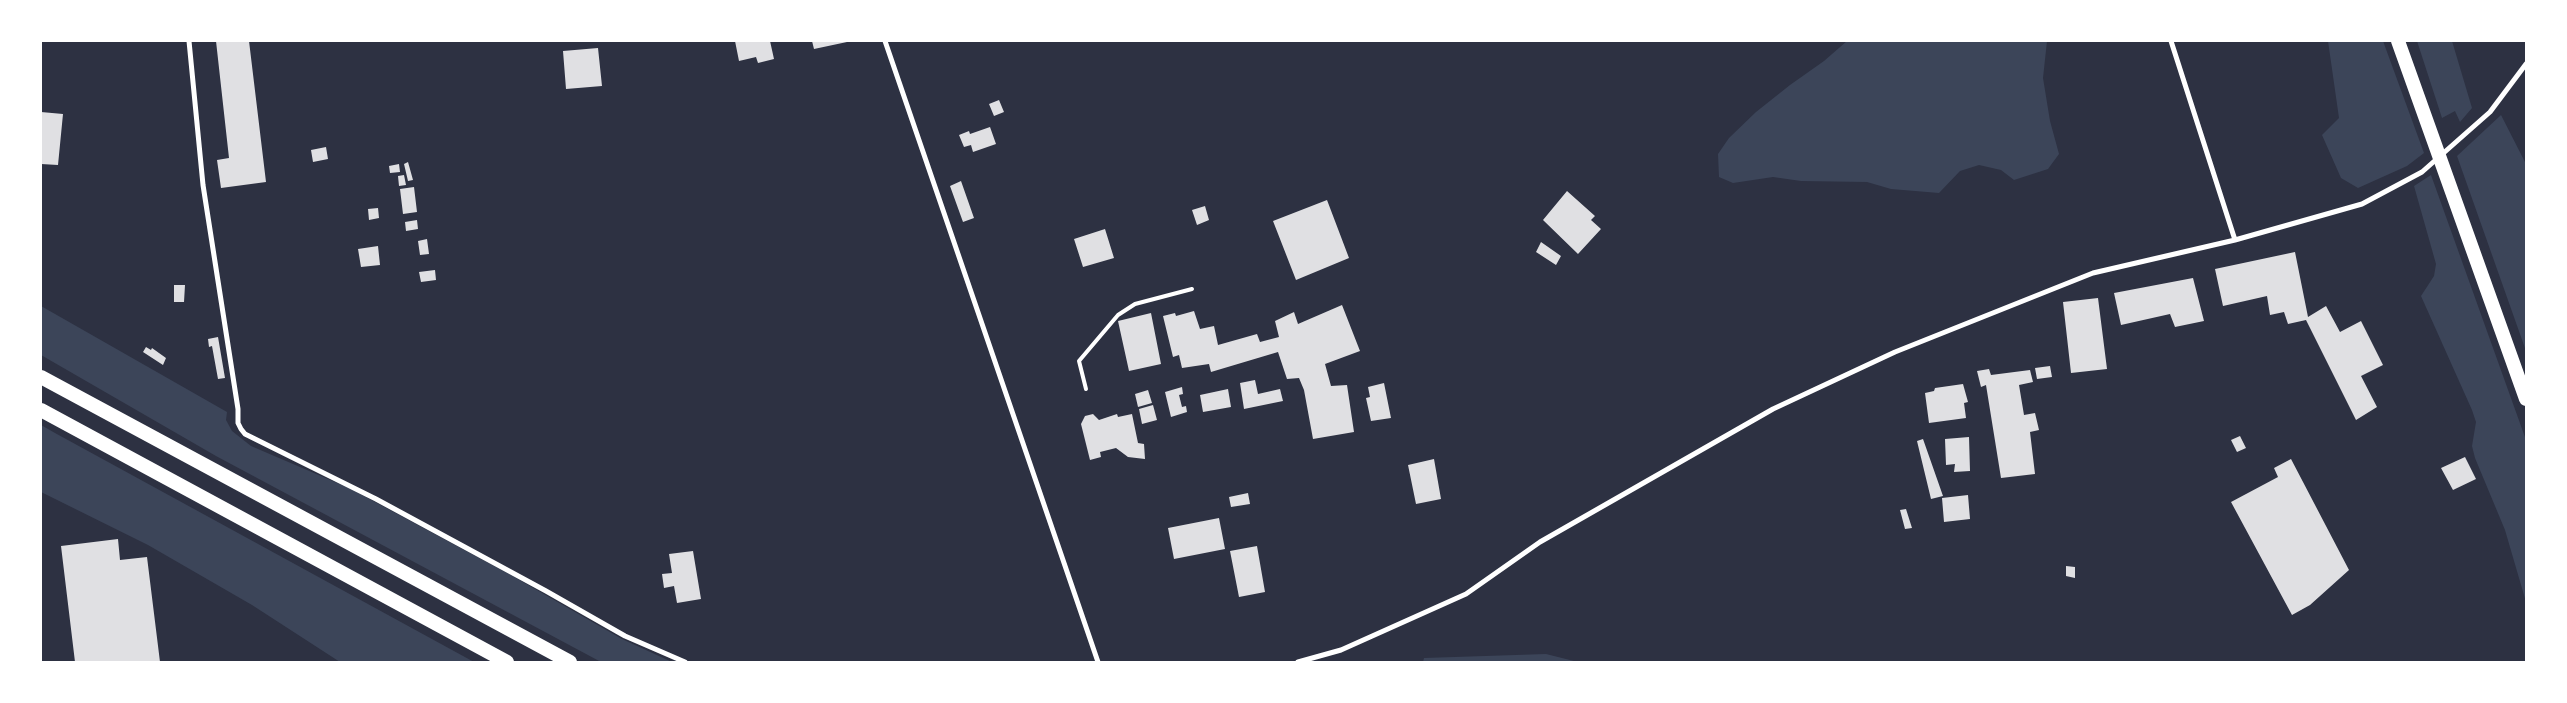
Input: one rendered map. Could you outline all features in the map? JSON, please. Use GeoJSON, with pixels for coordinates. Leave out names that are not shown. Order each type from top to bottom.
{"type":"FeatureCollection","features":[{"type":"Feature","properties":{"kind":"highway"},"geometry":{"type":"LineString","coordinates":[[2398,41],[2526,399]]}},
{"type":"Feature","properties":{"kind":"highway"},"geometry":{"type":"LineString","coordinates":[[41,377],[570,662]]}},
{"type":"Feature","properties":{"kind":"highway"},"geometry":{"type":"LineString","coordinates":[[41,410],[507,662]]}},
{"type":"Feature","properties":{"kind":"street"},"geometry":{"type":"LineString","coordinates":[[189,41],[203,185],[238,409],[238,423],[241,429],[245,434],[385,504],[625,636],[685,662]]}},
{"type":"Feature","properties":{"kind":"street"},"geometry":{"type":"LineString","coordinates":[[885,41],[1098,662]]}},
{"type":"Feature","properties":{"kind":"street"},"geometry":{"type":"LineString","coordinates":[[2171,41],[2235,240]]}},
{"type":"Feature","properties":{"kind":"street"},"geometry":{"type":"LineString","coordinates":[[1298,662],[1341,650],[1466,594],[1540,542],[1773,409],[1895,352],[2093,273],[2235,240],[2362,204],[2422,172],[2490,112],[2526,64]]}},
{"type":"Feature","properties":{"kind":"lane"},"geometry":{"type":"LineString","coordinates":[[1086,388],[1079,360],[1118,315],[1135,304],[1192,289]]}},
{"type":"Feature","properties":{"kind":"shaded area"},"geometry":{"type":"Polygon","coordinates":[[[1847,41],[2047,41],[2043,78],[2050,121],[2059,154],[2048,169],[2014,180],[2001,170],[1979,165],[1960,171],[1939,193],[1891,189],[1867,182],[1801,181],[1773,177],[1733,183],[1719,177],[1718,154],[1729,138],[1756,112],[1824,61],[1847,41]]]}},
{"type":"Feature","properties":{"kind":"shaded area"},"geometry":{"type":"Polygon","coordinates":[[[2328,41],[2383,41],[2424,153],[2407,166],[2358,188],[2341,178],[2322,135],[2339,118],[2328,41]]]}},
{"type":"Feature","properties":{"kind":"shaded area"},"geometry":{"type":"Polygon","coordinates":[[[2417,41],[2452,41],[2472,108],[2460,122],[2455,111],[2442,118],[2417,41]]]}},
{"type":"Feature","properties":{"kind":"shaded area"},"geometry":{"type":"Polygon","coordinates":[[[2501,115],[2526,164],[2526,351],[2457,156],[2501,115]]]}},
{"type":"Feature","properties":{"kind":"shaded area"},"geometry":{"type":"Polygon","coordinates":[[[2431,175],[2526,440],[2526,602],[2505,530],[2475,458],[2472,446],[2476,422],[2472,410],[2421,296],[2434,276],[2436,264],[2414,186],[2431,175]]]}},
{"type":"Feature","properties":{"kind":"shaded area"},"geometry":{"type":"Polygon","coordinates":[[[41,306],[227,412],[226,420],[232,431],[251,446],[349,488],[509,574],[622,639],[672,662],[601,662],[216,456],[41,355],[41,306]]]}},
{"type":"Feature","properties":{"kind":"shaded area"},"geometry":{"type":"Polygon","coordinates":[[[41,425],[474,662],[340,662],[252,605],[148,545],[41,492],[41,425]]]}},
{"type":"Feature","properties":{"kind":"shaded area"},"geometry":{"type":"Polygon","coordinates":[[[1546,654],[1578,662],[1423,662],[1424,658],[1546,654]]]}},
{"type":"Feature","properties":{"kind":"building"},"geometry":{"type":"Polygon","coordinates":[[[216,41],[249,41],[266,182],[221,188],[217,160],[229,158],[216,41]]]}},
{"type":"Feature","properties":{"kind":"building"},"geometry":{"type":"Polygon","coordinates":[[[735,41],[770,41],[774,59],[758,63],[756,57],[739,61],[735,41]]]}},
{"type":"Feature","properties":{"kind":"building"},"geometry":{"type":"Polygon","coordinates":[[[812,41],[847,41],[847,42],[814,49],[812,41]]]}},
{"type":"Feature","properties":{"kind":"building"},"geometry":{"type":"Polygon","coordinates":[[[598,48],[602,86],[566,89],[563,51],[598,48]]]}},
{"type":"Feature","properties":{"kind":"building"},"geometry":{"type":"Polygon","coordinates":[[[999,100],[1004,112],[994,116],[989,104],[999,100]]]}},
{"type":"Feature","properties":{"kind":"building"},"geometry":{"type":"Polygon","coordinates":[[[41,112],[63,114],[58,165],[41,164],[41,112]]]}},
{"type":"Feature","properties":{"kind":"building"},"geometry":{"type":"Polygon","coordinates":[[[990,127],[996,144],[973,152],[971,145],[964,147],[959,135],[969,131],[970,134],[990,127]]]}},
{"type":"Feature","properties":{"kind":"building"},"geometry":{"type":"Polygon","coordinates":[[[326,147],[328,159],[313,162],[311,150],[326,147]]]}},
{"type":"Feature","properties":{"kind":"building"},"geometry":{"type":"Polygon","coordinates":[[[408,162],[413,180],[408,181],[404,164],[408,162]]]}},
{"type":"Feature","properties":{"kind":"building"},"geometry":{"type":"Polygon","coordinates":[[[399,164],[400,172],[390,173],[389,166],[399,164]]]}},
{"type":"Feature","properties":{"kind":"building"},"geometry":{"type":"Polygon","coordinates":[[[404,175],[406,185],[399,186],[398,176],[404,175]]]}},
{"type":"Feature","properties":{"kind":"building"},"geometry":{"type":"Polygon","coordinates":[[[961,181],[974,218],[963,222],[950,186],[961,181]]]}},
{"type":"Feature","properties":{"kind":"building"},"geometry":{"type":"Polygon","coordinates":[[[414,187],[417,212],[403,214],[400,189],[414,187]]]}},
{"type":"Feature","properties":{"kind":"building"},"geometry":{"type":"Polygon","coordinates":[[[1567,191],[1595,216],[1591,220],[1601,229],[1578,254],[1543,220],[1567,191]]]}},
{"type":"Feature","properties":{"kind":"building"},"geometry":{"type":"Polygon","coordinates":[[[1327,200],[1349,258],[1296,280],[1273,221],[1327,200]]]}},
{"type":"Feature","properties":{"kind":"building"},"geometry":{"type":"Polygon","coordinates":[[[1205,206],[1209,220],[1197,225],[1192,210],[1205,206]]]}},
{"type":"Feature","properties":{"kind":"building"},"geometry":{"type":"Polygon","coordinates":[[[378,208],[379,218],[369,220],[368,209],[378,208]]]}},
{"type":"Feature","properties":{"kind":"building"},"geometry":{"type":"Polygon","coordinates":[[[417,220],[418,229],[406,231],[405,222],[417,220]]]}},
{"type":"Feature","properties":{"kind":"building"},"geometry":{"type":"Polygon","coordinates":[[[1105,229],[1114,258],[1083,267],[1074,239],[1105,229]]]}},
{"type":"Feature","properties":{"kind":"building"},"geometry":{"type":"Polygon","coordinates":[[[427,239],[429,254],[420,255],[418,241],[427,239]]]}},
{"type":"Feature","properties":{"kind":"building"},"geometry":{"type":"Polygon","coordinates":[[[1541,242],[1561,256],[1556,265],[1536,252],[1541,242]]]}},
{"type":"Feature","properties":{"kind":"building"},"geometry":{"type":"Polygon","coordinates":[[[378,246],[380,265],[361,267],[358,249],[378,246]]]}},
{"type":"Feature","properties":{"kind":"building"},"geometry":{"type":"Polygon","coordinates":[[[2295,252],[2308,317],[2326,306],[2340,332],[2361,321],[2383,365],[2361,376],[2377,407],[2356,420],[2306,320],[2288,324],[2284,312],[2270,315],[2267,296],[2223,306],[2215,269],[2295,252]]]}},
{"type":"Feature","properties":{"kind":"building"},"geometry":{"type":"Polygon","coordinates":[[[435,270],[436,280],[421,282],[419,272],[435,270]]]}},
{"type":"Feature","properties":{"kind":"building"},"geometry":{"type":"Polygon","coordinates":[[[2193,278],[2204,321],[2175,327],[2170,314],[2121,325],[2114,293],[2193,278]]]}},
{"type":"Feature","properties":{"kind":"building"},"geometry":{"type":"Polygon","coordinates":[[[174,285],[185,285],[184,302],[174,302],[174,285]]]}},
{"type":"Feature","properties":{"kind":"building"},"geometry":{"type":"Polygon","coordinates":[[[2098,298],[2107,369],[2071,373],[2063,302],[2098,298]]]}},
{"type":"Feature","properties":{"kind":"building"},"geometry":{"type":"Polygon","coordinates":[[[1342,305],[1360,351],[1325,364],[1331,386],[1347,385],[1354,432],[1313,439],[1304,390],[1299,378],[1287,379],[1278,352],[1211,372],[1209,364],[1182,368],[1179,355],[1173,357],[1163,316],[1175,313],[1176,316],[1194,311],[1200,329],[1214,326],[1218,345],[1257,334],[1260,342],[1279,337],[1275,321],[1294,312],[1298,324],[1342,305]]]}},
{"type":"Feature","properties":{"kind":"building"},"geometry":{"type":"Polygon","coordinates":[[[1151,313],[1161,364],[1129,371],[1118,321],[1151,313]]]}},
{"type":"Feature","properties":{"kind":"building"},"geometry":{"type":"Polygon","coordinates":[[[218,337],[225,378],[218,379],[212,346],[209,347],[208,339],[218,337]]]}},
{"type":"Feature","properties":{"kind":"building"},"geometry":{"type":"Polygon","coordinates":[[[146,347],[151,350],[152,348],[166,358],[163,365],[143,352],[146,347]]]}},
{"type":"Feature","properties":{"kind":"building"},"geometry":{"type":"Polygon","coordinates":[[[2050,366],[2052,377],[2037,379],[2035,368],[2050,366]]]}},
{"type":"Feature","properties":{"kind":"building"},"geometry":{"type":"Polygon","coordinates":[[[1989,369],[1991,375],[2030,370],[2033,382],[2019,385],[2024,415],[2035,413],[2039,430],[2030,432],[2035,474],[2001,478],[1986,385],[1981,387],[1977,371],[1989,369]]]}},
{"type":"Feature","properties":{"kind":"building"},"geometry":{"type":"Polygon","coordinates":[[[1255,380],[1258,394],[1280,389],[1283,401],[1244,409],[1240,383],[1255,380]]]}},
{"type":"Feature","properties":{"kind":"building"},"geometry":{"type":"Polygon","coordinates":[[[1384,383],[1391,418],[1371,421],[1366,398],[1370,397],[1368,387],[1384,383]]]}},
{"type":"Feature","properties":{"kind":"building"},"geometry":{"type":"Polygon","coordinates":[[[1963,384],[1968,402],[1964,403],[1966,418],[1929,423],[1925,393],[1934,391],[1935,388],[1963,384]]]}},
{"type":"Feature","properties":{"kind":"building"},"geometry":{"type":"Polygon","coordinates":[[[1182,387],[1183,394],[1179,395],[1182,407],[1186,406],[1187,412],[1171,417],[1165,392],[1182,387]]]}},
{"type":"Feature","properties":{"kind":"building"},"geometry":{"type":"Polygon","coordinates":[[[1228,389],[1231,407],[1203,412],[1200,395],[1228,389]]]}},
{"type":"Feature","properties":{"kind":"building"},"geometry":{"type":"Polygon","coordinates":[[[1148,390],[1152,403],[1138,407],[1135,394],[1148,390]]]}},
{"type":"Feature","properties":{"kind":"building"},"geometry":{"type":"Polygon","coordinates":[[[1153,405],[1157,420],[1142,424],[1139,409],[1153,405]]]}},
{"type":"Feature","properties":{"kind":"building"},"geometry":{"type":"Polygon","coordinates":[[[1093,414],[1099,420],[1117,414],[1118,417],[1132,414],[1138,443],[1144,444],[1145,459],[1128,457],[1116,448],[1100,452],[1101,457],[1090,460],[1081,424],[1085,416],[1093,414]]]}},
{"type":"Feature","properties":{"kind":"building"},"geometry":{"type":"Polygon","coordinates":[[[2240,436],[2246,448],[2237,452],[2231,440],[2240,436]]]}},
{"type":"Feature","properties":{"kind":"building"},"geometry":{"type":"Polygon","coordinates":[[[1969,437],[1970,471],[1954,472],[1955,464],[1946,465],[1945,439],[1969,437]]]}},
{"type":"Feature","properties":{"kind":"building"},"geometry":{"type":"Polygon","coordinates":[[[1923,439],[1943,496],[1931,499],[1917,441],[1923,439]]]}},
{"type":"Feature","properties":{"kind":"building"},"geometry":{"type":"Polygon","coordinates":[[[2465,457],[2476,479],[2453,490],[2441,468],[2465,457]]]}},
{"type":"Feature","properties":{"kind":"building"},"geometry":{"type":"Polygon","coordinates":[[[1434,459],[1441,499],[1416,504],[1408,465],[1434,459]]]}},
{"type":"Feature","properties":{"kind":"building"},"geometry":{"type":"Polygon","coordinates":[[[2291,459],[2349,570],[2310,605],[2292,615],[2231,502],[2278,477],[2274,468],[2291,459]]]}},
{"type":"Feature","properties":{"kind":"building"},"geometry":{"type":"Polygon","coordinates":[[[1248,493],[1250,504],[1231,507],[1229,497],[1248,493]]]}},
{"type":"Feature","properties":{"kind":"building"},"geometry":{"type":"Polygon","coordinates":[[[1968,495],[1970,519],[1944,522],[1942,498],[1968,495]]]}},
{"type":"Feature","properties":{"kind":"building"},"geometry":{"type":"Polygon","coordinates":[[[1906,509],[1912,528],[1905,529],[1900,510],[1906,509]]]}},
{"type":"Feature","properties":{"kind":"building"},"geometry":{"type":"Polygon","coordinates":[[[1219,518],[1225,549],[1174,559],[1168,528],[1219,518]]]}},
{"type":"Feature","properties":{"kind":"building"},"geometry":{"type":"Polygon","coordinates":[[[118,539],[120,560],[147,557],[160,662],[75,662],[61,546],[118,539]]]}},
{"type":"Feature","properties":{"kind":"building"},"geometry":{"type":"Polygon","coordinates":[[[1257,546],[1265,592],[1239,597],[1230,551],[1257,546]]]}},
{"type":"Feature","properties":{"kind":"building"},"geometry":{"type":"Polygon","coordinates":[[[693,551],[701,599],[677,603],[674,586],[664,588],[662,574],[672,573],[669,554],[693,551]]]}},
{"type":"Feature","properties":{"kind":"building"},"geometry":{"type":"Polygon","coordinates":[[[2066,566],[2075,567],[2075,578],[2066,576],[2066,566]]]}}]}
